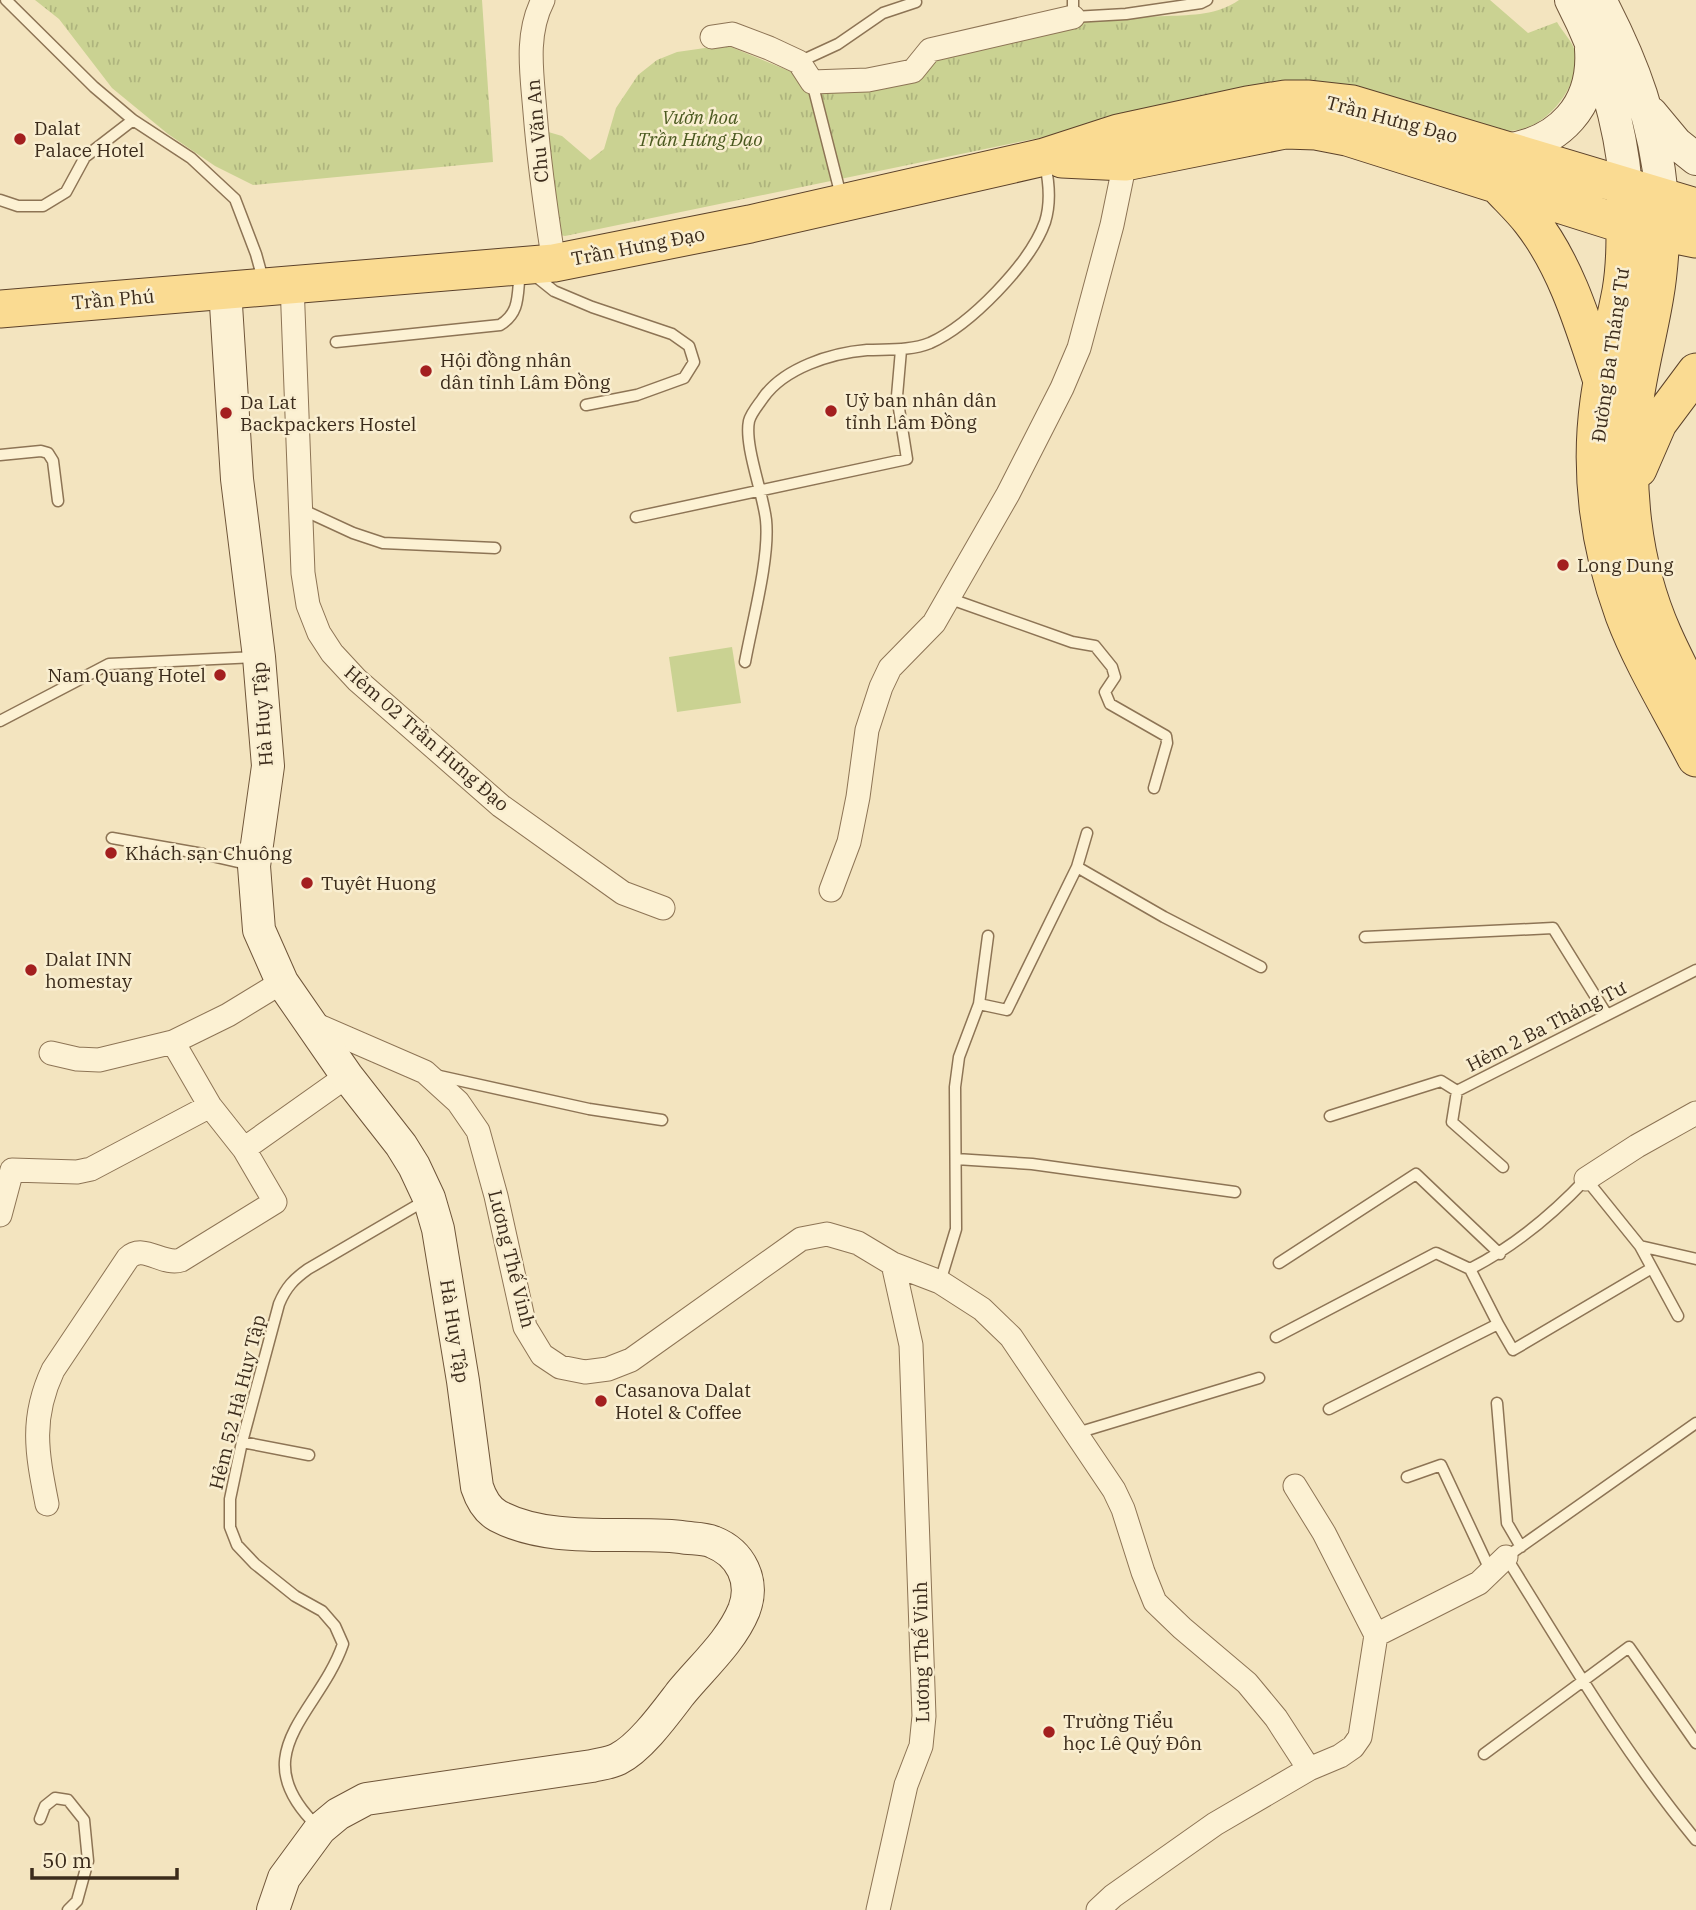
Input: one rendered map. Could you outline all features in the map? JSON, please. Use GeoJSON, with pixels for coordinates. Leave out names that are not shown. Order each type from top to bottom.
{"type":"FeatureCollection","features":[{"type":"Feature","properties":{"kind":"main road","name":"Trần Hưng Đạo"},"geometry":{"type":"LineString","coordinates":[[225,289],[537,264],[750,224],[1044,158],[1122,148],[1247,105],[1285,99],[1352,104],[1501,167],[1625,225],[1679,236]]}},
{"type":"Feature","properties":{"kind":"main road","name":"Trần Hưng Đạo"},"geometry":{"type":"LineString","coordinates":[[1501,167],[1626,186],[1696,207]]}},
{"type":"Feature","properties":{"kind":"main road"},"geometry":{"type":"LineString","coordinates":[[1501,167],[1549,248],[1578,313],[1602,381]]}},
{"type":"Feature","properties":{"kind":"main road","name":"Đường Ba Tháng Tư"},"geometry":{"type":"LineString","coordinates":[[1626,186],[1621,289],[1602,381],[1596,434],[1614,495],[1633,529],[1650,600],[1662,634],[1696,701]]}},
{"type":"Feature","properties":{"kind":"main road","name":"Đường Ba Tháng Tư"},"geometry":{"type":"LineString","coordinates":[[1662,196],[1679,236],[1655,296],[1631,424],[1614,495],[1607,558],[1625,617],[1696,758]]}},
{"type":"Feature","properties":{"kind":"main road","name":"Trần Phú"},"geometry":{"type":"LineString","coordinates":[[0,309],[225,289]]}},
{"type":"Feature","properties":{"kind":"main road"},"geometry":{"type":"LineString","coordinates":[[1614,495],[1641,457],[1658,423],[1696,372]]}},
{"type":"Feature","properties":{"kind":"street","name":"Chu Văn An"},"geometry":{"type":"LineString","coordinates":[[537,264],[541,180],[531,60],[532,32],[536,13],[543,0]]}},
{"type":"Feature","properties":{"kind":"street"},"geometry":{"type":"LineString","coordinates":[[1570,0],[1607,81],[1620,134],[1626,186]]}},
{"type":"Feature","properties":{"kind":"street"},"geometry":{"type":"LineString","coordinates":[[1600,0],[1623,44],[1644,98],[1658,160],[1662,196]]}},
{"type":"Feature","properties":{"kind":"street"},"geometry":{"type":"LineString","coordinates":[[712,37],[732,34],[799,62],[812,82],[868,80],[913,71],[929,50],[1073,8]]}},
{"type":"Feature","properties":{"kind":"street"},"geometry":{"type":"LineString","coordinates":[[1501,167],[1520,148],[1547,138],[1569,120],[1579,107],[1586,93],[1591,69],[1586,30]]}},
{"type":"Feature","properties":{"kind":"street"},"geometry":{"type":"LineString","coordinates":[[1644,98],[1663,130],[1696,159]]}},
{"type":"Feature","properties":{"kind":"street"},"geometry":{"type":"LineString","coordinates":[[831,890],[849,842],[867,730],[881,687],[890,668],[934,623],[1008,494],[1075,359],[1112,225],[1122,148]]}},
{"type":"Feature","properties":{"kind":"street","name":"Hẻm 02 Trần Hưng Đạo"},"geometry":{"type":"LineString","coordinates":[[278,284],[301,509],[303,573],[308,605],[319,633],[332,653],[357,680],[501,806],[623,893],[663,908]]}},
{"type":"Feature","properties":{"kind":"street","name":"Hà Huy Tập"},"geometry":{"type":"LineString","coordinates":[[225,289],[237,479],[259,657],[268,766],[254,866],[259,930],[282,982],[348,1076],[401,1145],[429,1198],[438,1229],[477,1487],[482,1501],[495,1515],[523,1526],[573,1533],[663,1535],[712,1541],[734,1555],[746,1571],[748,1587],[744,1610],[724,1642],[643,1738],[618,1759],[592,1766],[366,1799],[338,1814],[320,1829],[284,1878],[273,1910]]}},
{"type":"Feature","properties":{"kind":"street"},"geometry":{"type":"LineString","coordinates":[[51,1053],[77,1059],[99,1060],[173,1042],[228,1015],[282,982]]}},
{"type":"Feature","properties":{"kind":"street","name":"Lương Thế Vinh"},"geometry":{"type":"LineString","coordinates":[[312,1023],[425,1072],[458,1102],[478,1131],[496,1196],[524,1327],[542,1355],[560,1367],[585,1372],[608,1369],[631,1360],[801,1239],[827,1234],[858,1243],[893,1264],[940,1282],[982,1309],[1011,1337],[1098,1464],[1123,1509],[1143,1572],[1156,1602],[1182,1628],[1247,1683],[1276,1718],[1309,1769]]}},
{"type":"Feature","properties":{"kind":"street"},"geometry":{"type":"LineString","coordinates":[[47,1503],[36,1432],[43,1396],[53,1370],[132,1254],[146,1253],[169,1261],[181,1260],[275,1202],[244,1149],[209,1107],[173,1042]]}},
{"type":"Feature","properties":{"kind":"street"},"geometry":{"type":"LineString","coordinates":[[244,1149],[348,1076]]}},
{"type":"Feature","properties":{"kind":"street"},"geometry":{"type":"LineString","coordinates":[[0,1215],[12,1170],[77,1172],[91,1169],[209,1107]]}},
{"type":"Feature","properties":{"kind":"street"},"geometry":{"type":"LineString","coordinates":[[1586,1179],[1696,1113]]}},
{"type":"Feature","properties":{"kind":"street","name":"Lương Thế Vinh"},"geometry":{"type":"LineString","coordinates":[[878,1910],[906,1785],[921,1746],[924,1716],[911,1345],[893,1264]]}},
{"type":"Feature","properties":{"kind":"street"},"geometry":{"type":"LineString","coordinates":[[1098,1910],[1113,1896],[1215,1824],[1309,1769],[1340,1756],[1353,1747],[1360,1737],[1376,1635],[1324,1533],[1295,1486]]}},
{"type":"Feature","properties":{"kind":"street"},"geometry":{"type":"LineString","coordinates":[[1376,1635],[1479,1583],[1506,1559]]}},
{"type":"Feature","properties":{"kind":"lane"},"geometry":{"type":"LineString","coordinates":[[6,0],[94,87],[133,121],[191,158],[235,199],[256,254],[278,284]]}},
{"type":"Feature","properties":{"kind":"lane"},"geometry":{"type":"LineString","coordinates":[[1073,8],[1126,14],[1207,0]]}},
{"type":"Feature","properties":{"kind":"lane"},"geometry":{"type":"LineString","coordinates":[[799,62],[838,44],[883,13],[916,2]]}},
{"type":"Feature","properties":{"kind":"lane"},"geometry":{"type":"LineString","coordinates":[[812,82],[843,202]]}},
{"type":"Feature","properties":{"kind":"lane"},"geometry":{"type":"LineString","coordinates":[[0,200],[18,206],[43,206],[66,192],[85,157],[133,121]]}},
{"type":"Feature","properties":{"kind":"lane"},"geometry":{"type":"LineString","coordinates":[[744,662],[765,553],[766,522],[749,439],[749,419],[765,395],[784,378],[819,360],[864,350],[901,349],[928,344],[961,325],[992,297],[1029,251],[1045,222],[1049,182],[1044,158]]}},
{"type":"Feature","properties":{"kind":"lane"},"geometry":{"type":"LineString","coordinates":[[336,342],[500,325],[511,319],[515,313],[537,264]]}},
{"type":"Feature","properties":{"kind":"lane"},"geometry":{"type":"LineString","coordinates":[[537,264],[554,291],[672,334],[689,346],[694,362],[684,378],[637,395],[586,405]]}},
{"type":"Feature","properties":{"kind":"lane"},"geometry":{"type":"LineString","coordinates":[[636,517],[907,459],[897,396],[901,349]]}},
{"type":"Feature","properties":{"kind":"lane"},"geometry":{"type":"LineString","coordinates":[[0,455],[41,451],[48,453],[53,461],[58,501]]}},
{"type":"Feature","properties":{"kind":"lane"},"geometry":{"type":"LineString","coordinates":[[301,509],[353,533],[383,543],[495,548]]}},
{"type":"Feature","properties":{"kind":"lane"},"geometry":{"type":"LineString","coordinates":[[948,598],[1072,642],[1095,646],[1112,667],[1115,677],[1105,692],[1110,704],[1166,736],[1167,743],[1154,788]]}},
{"type":"Feature","properties":{"kind":"lane"},"geometry":{"type":"LineString","coordinates":[[0,721],[108,664],[259,657]]}},
{"type":"Feature","properties":{"kind":"lane"},"geometry":{"type":"LineString","coordinates":[[979,1004],[1007,1010],[1077,867],[1087,833]]}},
{"type":"Feature","properties":{"kind":"lane"},"geometry":{"type":"LineString","coordinates":[[112,838],[254,866]]}},
{"type":"Feature","properties":{"kind":"lane"},"geometry":{"type":"LineString","coordinates":[[1077,867],[1164,917],[1261,967]]}},
{"type":"Feature","properties":{"kind":"lane"},"geometry":{"type":"LineString","coordinates":[[1366,937],[1553,928],[1606,1015]]}},
{"type":"Feature","properties":{"kind":"lane"},"geometry":{"type":"LineString","coordinates":[[940,1282],[956,1229],[955,1087],[958,1067],[979,1004],[988,936]]}},
{"type":"Feature","properties":{"kind":"lane","name":"Hẻm 2 Ba Tháng Tư"},"geometry":{"type":"LineString","coordinates":[[1331,1116],[1441,1081],[1457,1091],[1696,970]]}},
{"type":"Feature","properties":{"kind":"lane"},"geometry":{"type":"LineString","coordinates":[[425,1072],[589,1109],[662,1120]]}},
{"type":"Feature","properties":{"kind":"lane"},"geometry":{"type":"LineString","coordinates":[[1457,1091],[1451,1122],[1503,1167]]}},
{"type":"Feature","properties":{"kind":"lane"},"geometry":{"type":"LineString","coordinates":[[956,1159],[1032,1164],[1235,1192]]}},
{"type":"Feature","properties":{"kind":"lane"},"geometry":{"type":"LineString","coordinates":[[1279,1263],[1416,1174],[1500,1254]]}},
{"type":"Feature","properties":{"kind":"lane"},"geometry":{"type":"LineString","coordinates":[[1470,1269],[1500,1254],[1556,1211],[1586,1179],[1640,1246],[1678,1316]]}},
{"type":"Feature","properties":{"kind":"lane","name":"Hẻm 52 Hà Huy Tập"},"geometry":{"type":"LineString","coordinates":[[320,1829],[303,1813],[287,1786],[285,1762],[291,1732],[335,1665],[343,1644],[335,1626],[322,1611],[285,1588],[255,1564],[233,1538],[230,1499],[242,1442],[279,1304],[291,1282],[308,1269],[429,1198]]}},
{"type":"Feature","properties":{"kind":"lane"},"geometry":{"type":"LineString","coordinates":[[1640,1246],[1696,1259]]}},
{"type":"Feature","properties":{"kind":"lane"},"geometry":{"type":"LineString","coordinates":[[1276,1337],[1436,1253],[1470,1269],[1513,1350],[1652,1268]]}},
{"type":"Feature","properties":{"kind":"lane"},"geometry":{"type":"LineString","coordinates":[[1329,1409],[1497,1324]]}},
{"type":"Feature","properties":{"kind":"lane"},"geometry":{"type":"LineString","coordinates":[[1077,1433],[1259,1378]]}},
{"type":"Feature","properties":{"kind":"lane"},"geometry":{"type":"LineString","coordinates":[[1497,1402],[1507,1522],[1506,1559]]}},
{"type":"Feature","properties":{"kind":"lane"},"geometry":{"type":"LineString","coordinates":[[1506,1559],[1696,1423]]}},
{"type":"Feature","properties":{"kind":"lane"},"geometry":{"type":"LineString","coordinates":[[242,1442],[309,1455]]}},
{"type":"Feature","properties":{"kind":"lane"},"geometry":{"type":"LineString","coordinates":[[1407,1477],[1441,1465],[1666,1803],[1696,1840]]}},
{"type":"Feature","properties":{"kind":"lane"},"geometry":{"type":"LineString","coordinates":[[1484,1754],[1629,1647],[1696,1744]]}},
{"type":"Feature","properties":{"kind":"lane"},"geometry":{"type":"LineString","coordinates":[[40,1819],[45,1806],[55,1798],[68,1800],[84,1820],[88,1861],[77,1901],[68,1910]]}},
{"type":"Feature","properties":{"kind":"green space"},"geometry":{"type":"Polygon","coordinates":[[[35,0],[482,0],[493,162],[253,185],[215,166],[168,134],[112,88],[59,19],[35,0]]]}},
{"type":"Feature","properties":{"kind":"green space","name":"Vườn hoa Trần Hưng Đạo"},"geometry":{"type":"Polygon","coordinates":[[[1239,0],[1490,0],[1528,33],[1557,22],[1575,51],[1574,74],[1563,97],[1546,117],[1535,124],[1515,130],[1498,132],[1282,91],[1014,143],[565,236],[555,234],[545,131],[562,136],[590,160],[604,149],[616,108],[638,75],[657,60],[677,52],[726,45],[792,72],[828,92],[917,62],[1009,36],[1095,21],[1204,13],[1222,9],[1239,0]]]}},
{"type":"Feature","properties":{"kind":"green space"},"geometry":{"type":"Polygon","coordinates":[[[732,647],[741,703],[677,712],[669,657],[732,647]]]}},
{"type":"Feature","properties":{"kind":"place","name":"Dalat Palace Hotel"},"geometry":{"type":"Point","coordinates":[20,139]}},
{"type":"Feature","properties":{"kind":"place","name":"Hội đồng nhân dân tỉnh Lâm Đồng"},"geometry":{"type":"Point","coordinates":[426,371]}},
{"type":"Feature","properties":{"kind":"place","name":"Uỷ ban nhân dân tỉnh Lâm Đồng"},"geometry":{"type":"Point","coordinates":[831,411]}},
{"type":"Feature","properties":{"kind":"place","name":"Da Lat Backpackers Hostel"},"geometry":{"type":"Point","coordinates":[226,413]}},
{"type":"Feature","properties":{"kind":"place","name":"Long Dung"},"geometry":{"type":"Point","coordinates":[1563,565]}},
{"type":"Feature","properties":{"kind":"place","name":"Nam Quang Hotel"},"geometry":{"type":"Point","coordinates":[220,675]}},
{"type":"Feature","properties":{"kind":"place","name":"Khách sạn Chuông"},"geometry":{"type":"Point","coordinates":[111,853]}},
{"type":"Feature","properties":{"kind":"place","name":"Tuyêt Huong"},"geometry":{"type":"Point","coordinates":[307,883]}},
{"type":"Feature","properties":{"kind":"place","name":"Dalat INN homestay"},"geometry":{"type":"Point","coordinates":[31,970]}},
{"type":"Feature","properties":{"kind":"place","name":"Casanova Dalat Hotel & Coffee"},"geometry":{"type":"Point","coordinates":[601,1401]}},
{"type":"Feature","properties":{"kind":"place","name":"Trường Tiểu học Lê Quý Đôn"},"geometry":{"type":"Point","coordinates":[1049,1732]}}]}
